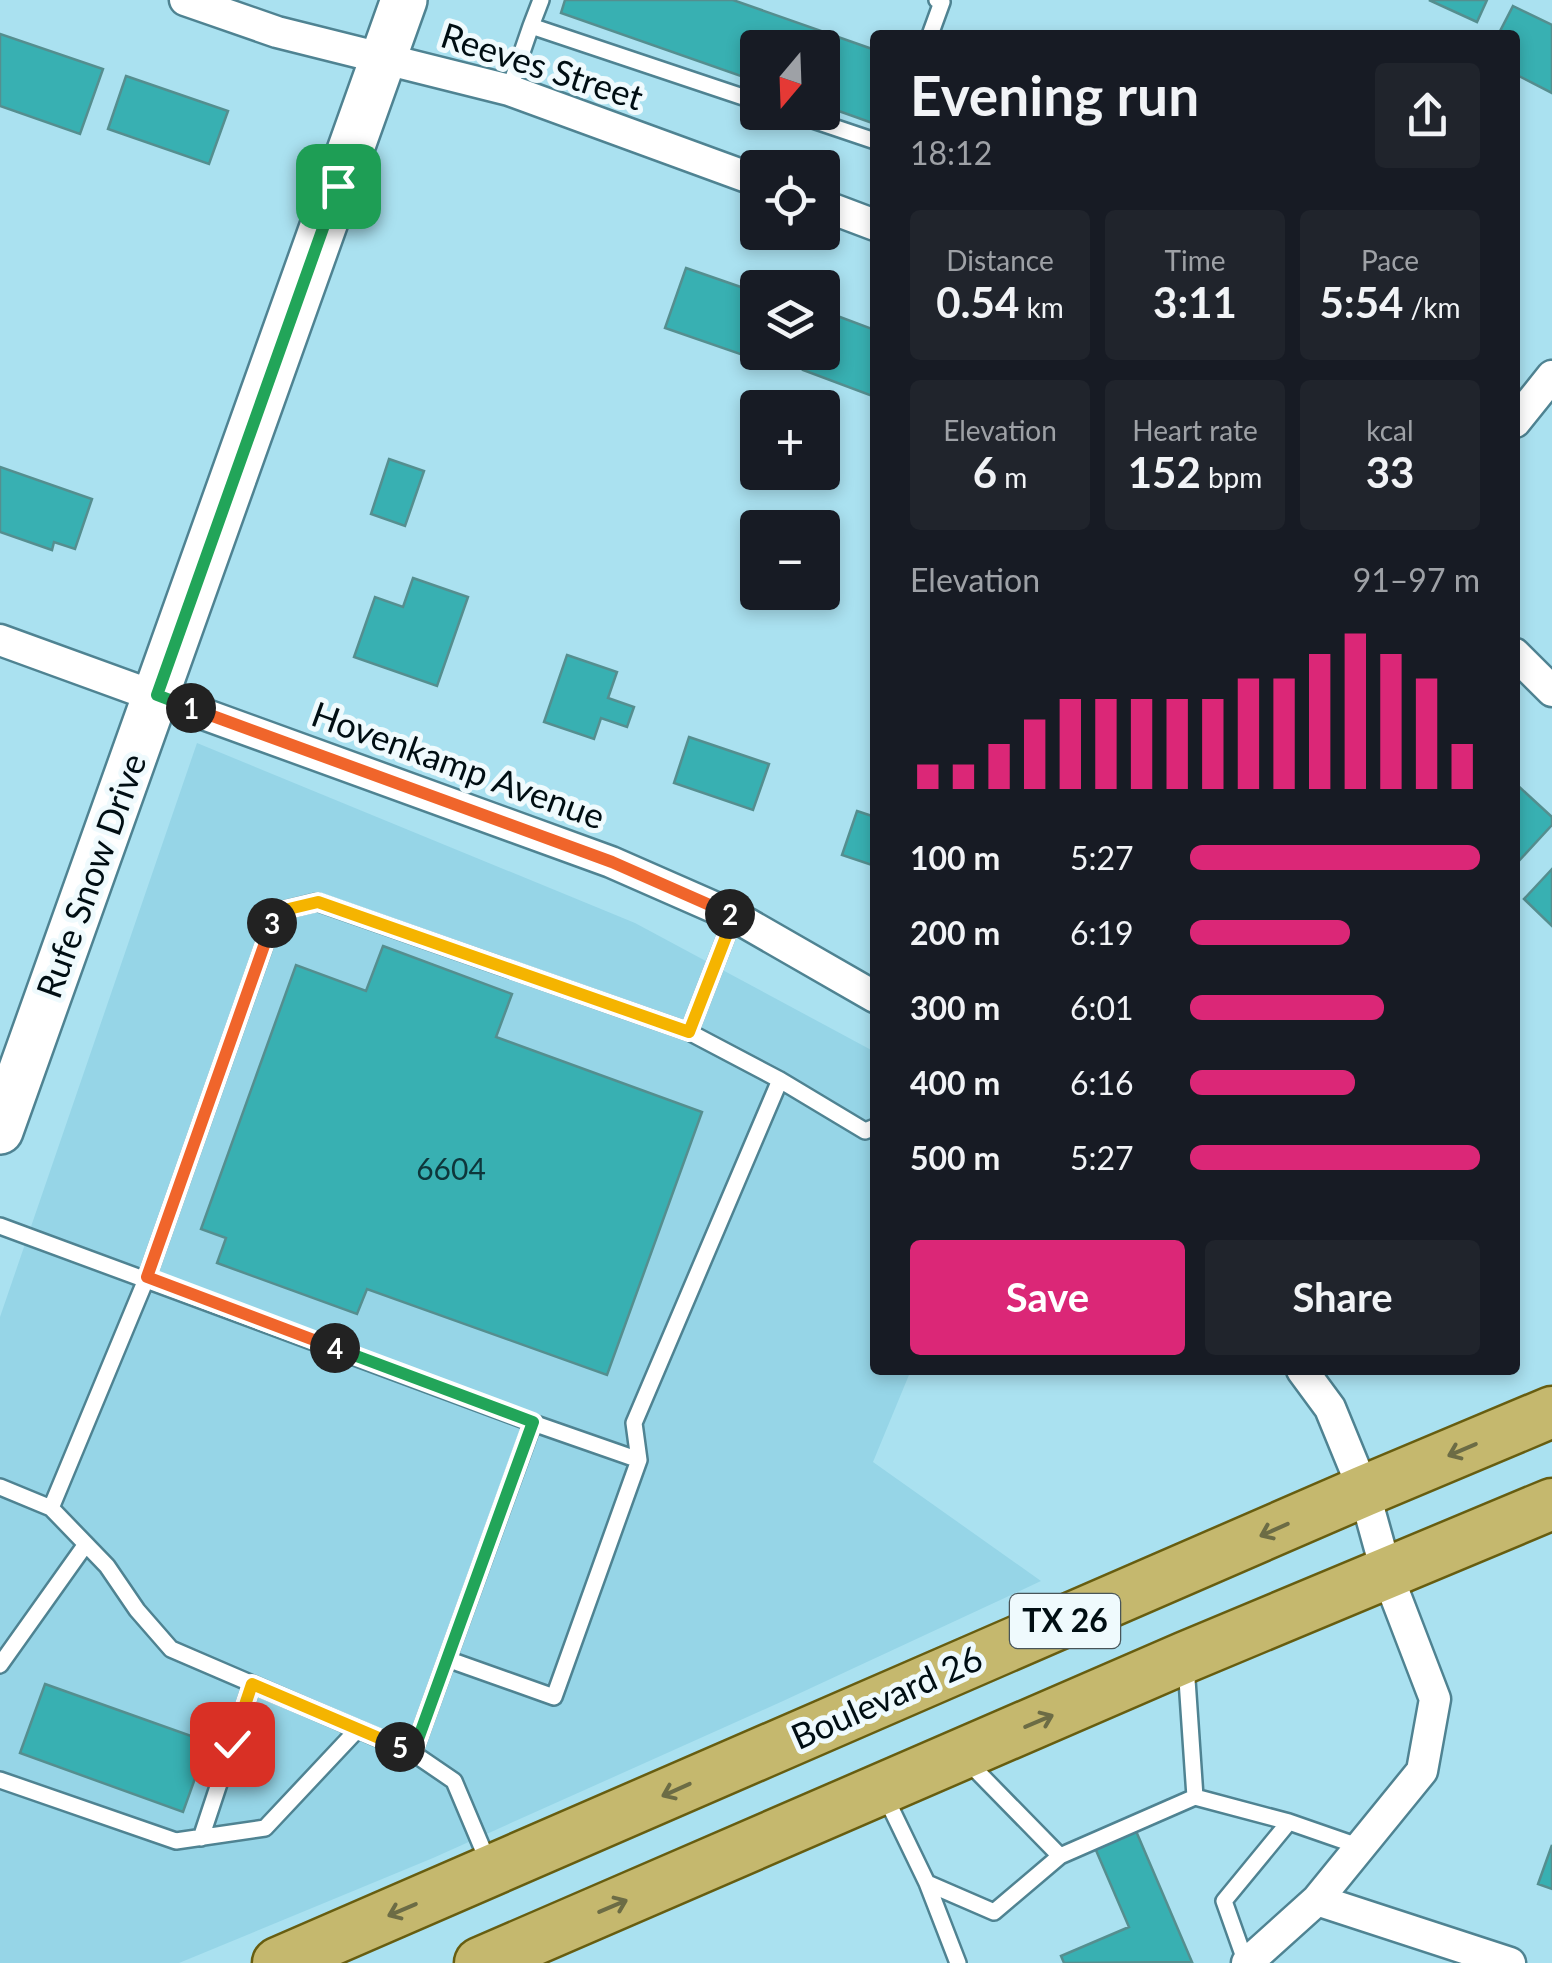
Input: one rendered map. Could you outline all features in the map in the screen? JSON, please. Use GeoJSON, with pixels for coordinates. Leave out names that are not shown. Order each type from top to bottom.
{"type":"FeatureCollection","features":[{"type":"Feature","properties":{"kind":"main road","name":"Rufe Snow Drive"},"geometry":{"type":"LineString","coordinates":[[0,1131],[404,0]]}},
{"type":"Feature","properties":{"kind":"main road","name":"Boulevard 26"},"geometry":{"type":"LineString","coordinates":[[278,1963],[1364,1490],[1552,1412]]}},
{"type":"Feature","properties":{"kind":"main road","name":"TX 26"},"geometry":{"type":"LineString","coordinates":[[511,1957],[961,1754],[1552,1504]]}},
{"type":"Feature","properties":{"kind":"main road"},"geometry":{"type":"LineString","coordinates":[[492,1872],[511,1957]]}},
{"type":"Feature","properties":{"kind":"street","name":"Reeves Street"},"geometry":{"type":"LineString","coordinates":[[186,0],[276,32],[509,90],[740,174]]}},
{"type":"Feature","properties":{"kind":"street"},"geometry":{"type":"LineString","coordinates":[[840,212],[870,223]]}},
{"type":"Feature","properties":{"kind":"street"},"geometry":{"type":"LineString","coordinates":[[1520,416],[1552,376]]}},
{"type":"Feature","properties":{"kind":"street","name":"Hovenkamp Avenue"},"geometry":{"type":"LineString","coordinates":[[0,640],[612,862],[734,916],[870,994]]}},
{"type":"Feature","properties":{"kind":"street"},"geometry":{"type":"LineString","coordinates":[[1520,659],[1552,691]]}},
{"type":"Feature","properties":{"kind":"street"},"geometry":{"type":"LineString","coordinates":[[1246,1963],[1317,1900],[1422,1771],[1435,1699],[1386,1574],[1364,1490],[1330,1408],[1306,1375]]}},
{"type":"Feature","properties":{"kind":"street"},"geometry":{"type":"LineString","coordinates":[[1317,1900],[1510,1963]]}},
{"type":"Feature","properties":{"kind":"lane"},"geometry":{"type":"LineString","coordinates":[[509,90],[541,0]]}},
{"type":"Feature","properties":{"kind":"lane"},"geometry":{"type":"LineString","coordinates":[[932,30],[942,2],[937,0]]}},
{"type":"Feature","properties":{"kind":"lane"},"geometry":{"type":"LineString","coordinates":[[530,26],[740,96]]}},
{"type":"Feature","properties":{"kind":"lane"},"geometry":{"type":"LineString","coordinates":[[840,130],[870,140]]}},
{"type":"Feature","properties":{"kind":"lane"},"geometry":{"type":"LineString","coordinates":[[50,1508],[147,1277],[276,912],[318,902],[689,1032],[865,1130],[870,1128]]}},
{"type":"Feature","properties":{"kind":"lane"},"geometry":{"type":"LineString","coordinates":[[689,1032],[734,916]]}},
{"type":"Feature","properties":{"kind":"lane"},"geometry":{"type":"LineString","coordinates":[[447,1659],[554,1697],[639,1460],[634,1423],[780,1080]]}},
{"type":"Feature","properties":{"kind":"lane"},"geometry":{"type":"LineString","coordinates":[[0,1226],[639,1460]]}},
{"type":"Feature","properties":{"kind":"lane"},"geometry":{"type":"LineString","coordinates":[[413,1753],[533,1422]]}},
{"type":"Feature","properties":{"kind":"lane"},"geometry":{"type":"LineString","coordinates":[[0,1487],[50,1508],[86,1544],[171,1649],[413,1753],[454,1781],[492,1872]]}},
{"type":"Feature","properties":{"kind":"lane"},"geometry":{"type":"LineString","coordinates":[[0,1666],[86,1544]]}},
{"type":"Feature","properties":{"kind":"lane"},"geometry":{"type":"LineString","coordinates":[[1186,1658],[1195,1798]]}},
{"type":"Feature","properties":{"kind":"lane"},"geometry":{"type":"LineString","coordinates":[[201,1838],[252,1684]]}},
{"type":"Feature","properties":{"kind":"lane"},"geometry":{"type":"LineString","coordinates":[[0,1780],[176,1841],[201,1838],[265,1828],[358,1729]]}},
{"type":"Feature","properties":{"kind":"lane"},"geometry":{"type":"LineString","coordinates":[[961,1754],[1060,1856]]}},
{"type":"Feature","properties":{"kind":"lane"},"geometry":{"type":"LineString","coordinates":[[882,1789],[927,1883],[958,1963]]}},
{"type":"Feature","properties":{"kind":"lane"},"geometry":{"type":"LineString","coordinates":[[927,1883],[994,1912],[1060,1856],[1195,1798],[1289,1822],[1361,1847]]}},
{"type":"Feature","properties":{"kind":"lane"},"geometry":{"type":"LineString","coordinates":[[1246,1963],[1224,1900],[1289,1822]]}},
{"type":"Feature","properties":{"kind":"shaded area"},"geometry":{"type":"Polygon","coordinates":[[[197,743],[635,923],[870,1049],[870,1375],[909,1375],[873,1462],[1041,1581],[433,1858],[179,1963],[0,1963],[0,1317],[197,743]]]}},
{"type":"Feature","properties":{"kind":"building"},"geometry":{"type":"Polygon","coordinates":[[[565,0],[733,0],[818,30],[740,30],[740,76],[561,13],[565,0]]]}},
{"type":"Feature","properties":{"kind":"building"},"geometry":{"type":"Polygon","coordinates":[[[1429,0],[1487,0],[1477,22],[1429,0]]]}},
{"type":"Feature","properties":{"kind":"building"},"geometry":{"type":"Polygon","coordinates":[[[1513,6],[1552,25],[1552,93],[1520,77],[1520,30],[1501,30],[1513,6]]]}},
{"type":"Feature","properties":{"kind":"building"},"geometry":{"type":"Polygon","coordinates":[[[0,34],[103,69],[80,134],[0,106],[0,34]]]}},
{"type":"Feature","properties":{"kind":"building"},"geometry":{"type":"Polygon","coordinates":[[[840,38],[870,48],[870,122],[840,111],[840,38]]]}},
{"type":"Feature","properties":{"kind":"building"},"geometry":{"type":"Polygon","coordinates":[[[126,76],[228,111],[209,164],[108,129],[126,76]]]}},
{"type":"Feature","properties":{"kind":"building"},"geometry":{"type":"Polygon","coordinates":[[[686,268],[740,287],[740,354],[665,328],[686,268]]]}},
{"type":"Feature","properties":{"kind":"building"},"geometry":{"type":"Polygon","coordinates":[[[840,317],[870,328],[870,395],[803,370],[840,370],[840,317]]]}},
{"type":"Feature","properties":{"kind":"building"},"geometry":{"type":"Polygon","coordinates":[[[389,459],[424,471],[405,526],[371,514],[389,459]]]}},
{"type":"Feature","properties":{"kind":"building"},"geometry":{"type":"Polygon","coordinates":[[[0,467],[92,499],[75,549],[54,542],[52,550],[0,532],[0,467]]]}},
{"type":"Feature","properties":{"kind":"building"},"geometry":{"type":"Polygon","coordinates":[[[413,578],[468,597],[437,686],[354,657],[375,597],[403,607],[413,578]]]}},
{"type":"Feature","properties":{"kind":"building"},"geometry":{"type":"Polygon","coordinates":[[[567,655],[617,672],[608,698],[634,707],[627,727],[601,718],[594,739],[544,722],[567,655]]]}},
{"type":"Feature","properties":{"kind":"building"},"geometry":{"type":"Polygon","coordinates":[[[689,737],[769,764],[753,810],[674,783],[689,737]]]}},
{"type":"Feature","properties":{"kind":"building"},"geometry":{"type":"Polygon","coordinates":[[[1520,788],[1552,817],[1552,825],[1520,860],[1520,788]]]}},
{"type":"Feature","properties":{"kind":"building"},"geometry":{"type":"Polygon","coordinates":[[[857,811],[870,815],[870,864],[842,855],[857,811]]]}},
{"type":"Feature","properties":{"kind":"building"},"geometry":{"type":"Polygon","coordinates":[[[1552,869],[1552,926],[1524,899],[1552,869]]]}},
{"type":"Feature","properties":{"kind":"building"},"geometry":{"type":"Polygon","coordinates":[[[383,946],[512,994],[496,1037],[702,1112],[607,1375],[367,1289],[357,1314],[217,1263],[226,1238],[201,1229],[296,965],[366,991],[383,946]]]}},
{"type":"Feature","properties":{"kind":"building"},"geometry":{"type":"Polygon","coordinates":[[[45,1684],[208,1742],[183,1812],[20,1753],[45,1684]]]}},
{"type":"Feature","properties":{"kind":"building"},"geometry":{"type":"Polygon","coordinates":[[[1136,1831],[1192,1962],[1064,1963],[1061,1956],[1129,1927],[1095,1848],[1136,1831]]]}},
{"type":"Feature","properties":{"kind":"building"},"geometry":{"type":"Polygon","coordinates":[[[1552,1845],[1552,1889],[1538,1884],[1552,1845]]]}},
{"type":"Feature","properties":{"kind":"route"},"geometry":{"type":"LineString","coordinates":[[232,1744],[252,1684],[413,1753],[533,1422],[147,1277],[276,912],[318,902],[689,1032],[734,916],[612,862],[157,695],[338,186]]}}]}
